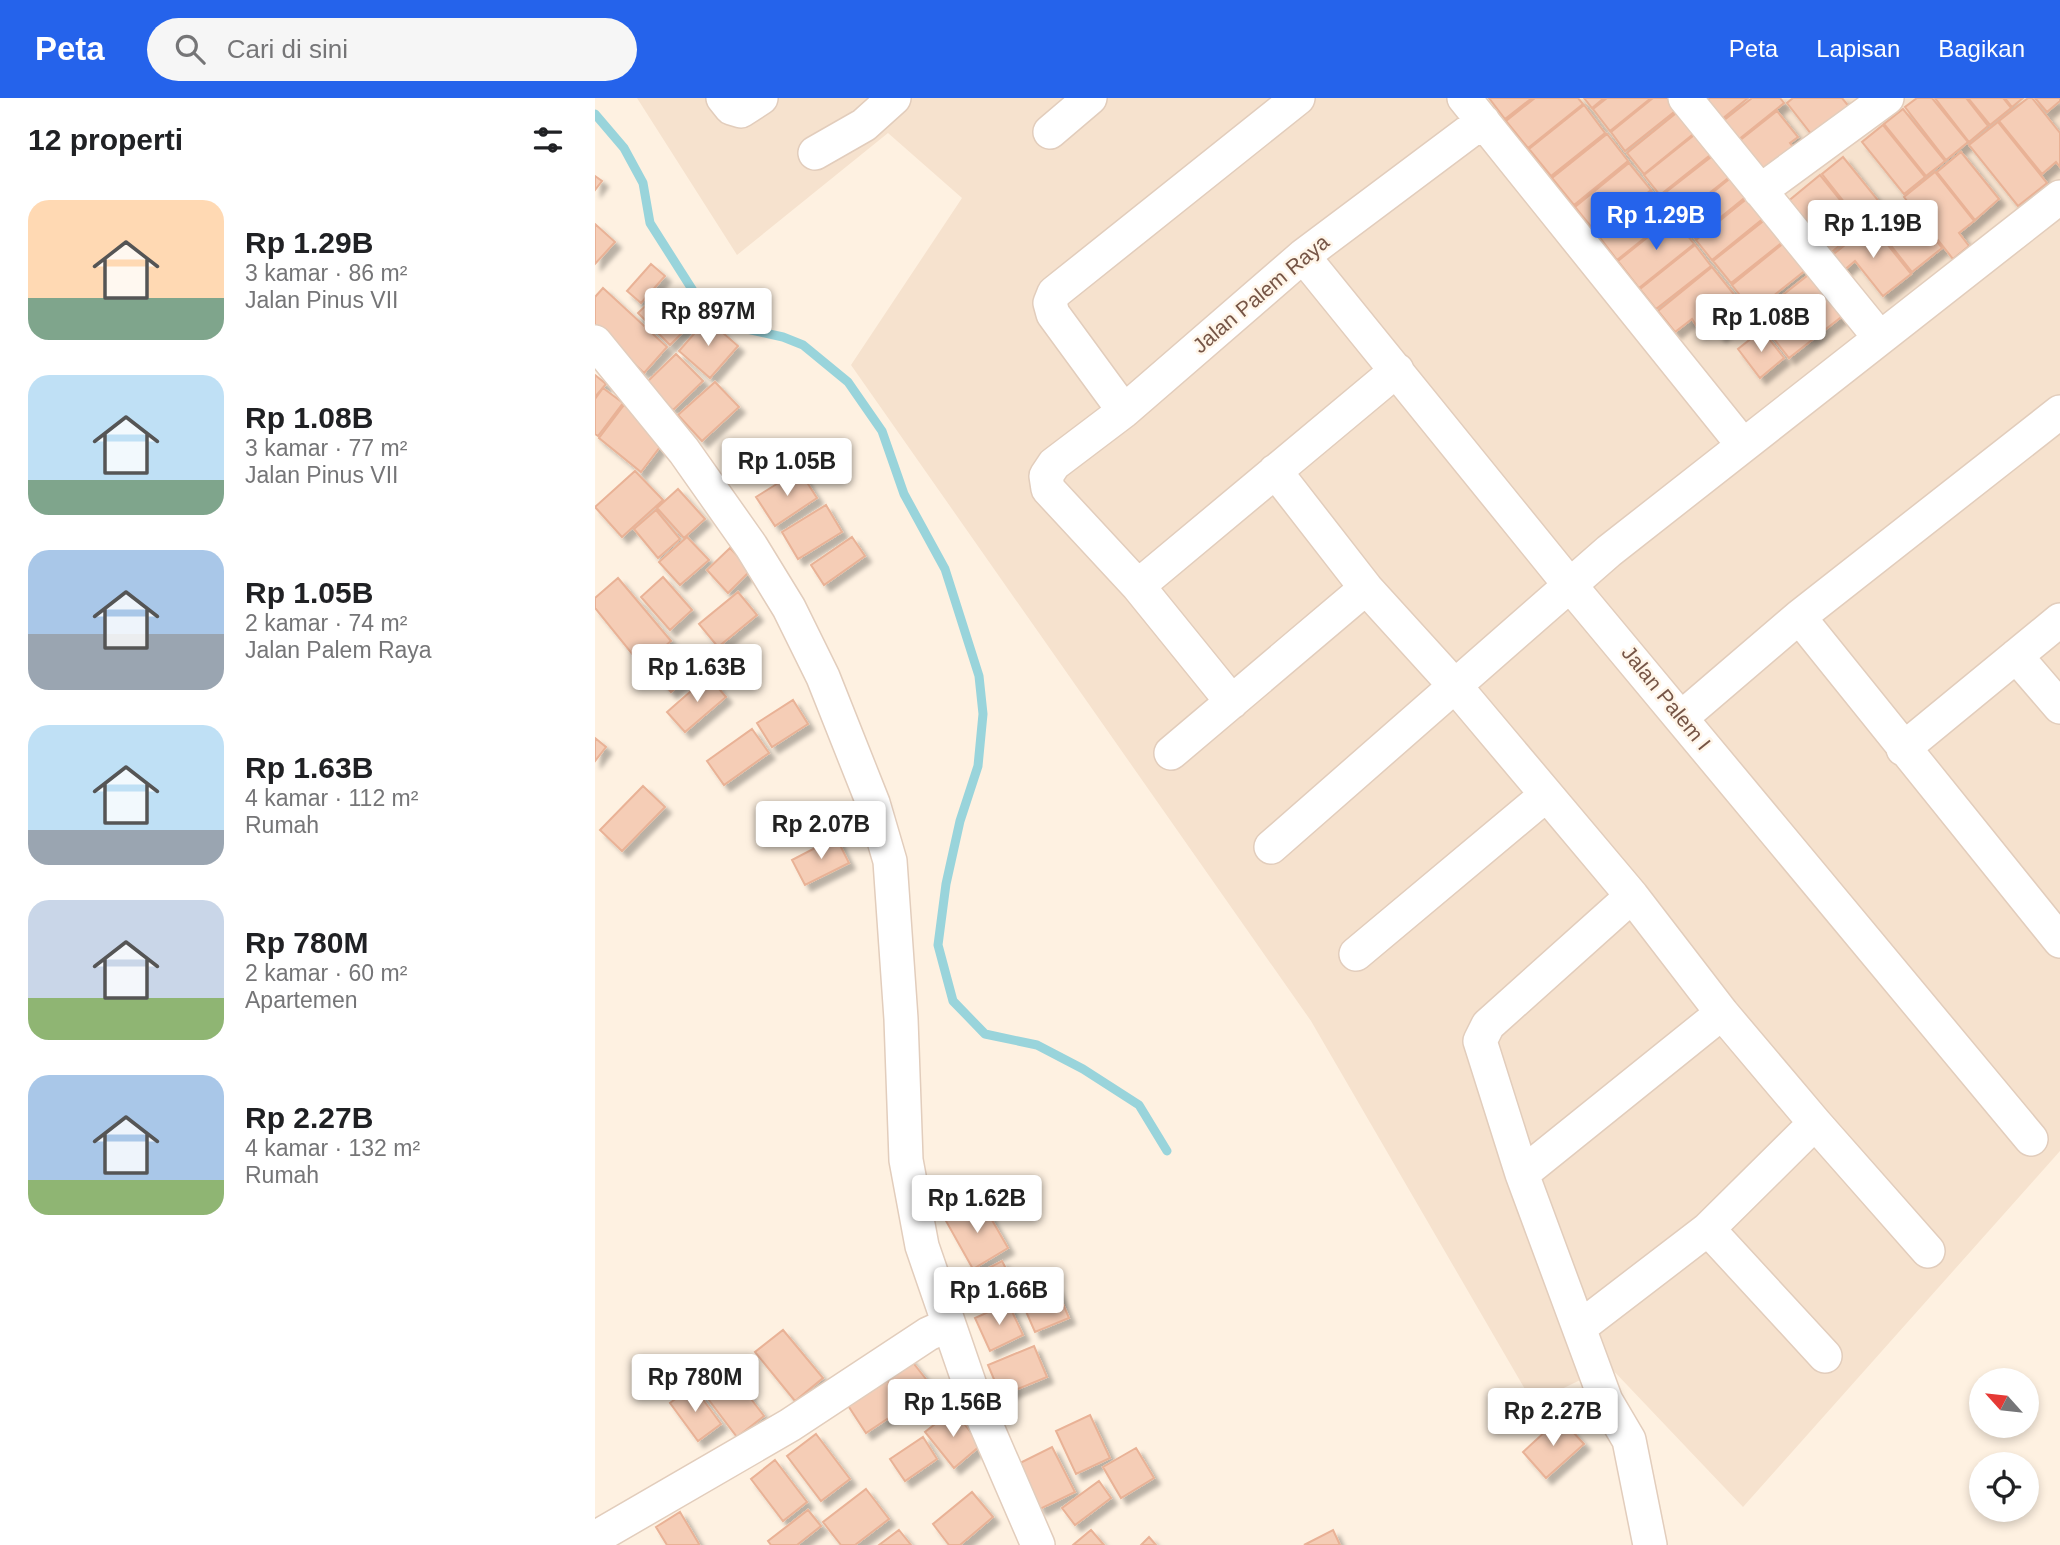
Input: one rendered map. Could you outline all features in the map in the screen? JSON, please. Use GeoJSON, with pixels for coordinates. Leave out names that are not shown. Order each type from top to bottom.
{"type":"FeatureCollection","features":[{"type":"Feature","properties":{"kind":"street"},"geometry":{"type":"LineString","coordinates":[[723,98],[731,108],[741,111],[761,98]]}},
{"type":"Feature","properties":{"kind":"street"},"geometry":{"type":"LineString","coordinates":[[815,153],[864,125],[894,98]]}},
{"type":"Feature","properties":{"kind":"street"},"geometry":{"type":"LineString","coordinates":[[1050,132],[1090,98]]}},
{"type":"Feature","properties":{"kind":"street"},"geometry":{"type":"LineString","coordinates":[[1124,411],[1053,314],[1050,303],[1054,293],[1298,98]]}},
{"type":"Feature","properties":{"kind":"street"},"geometry":{"type":"LineString","coordinates":[[1685,98],[1880,338]]}},
{"type":"Feature","properties":{"kind":"street"},"geometry":{"type":"LineString","coordinates":[[1760,191],[1881,100]]}},
{"type":"Feature","properties":{"kind":"street"},"geometry":{"type":"LineString","coordinates":[[1473,109],[1743,445]]}},
{"type":"Feature","properties":{"kind":"street","name":"Jalan Palem Raya"},"geometry":{"type":"LineString","coordinates":[[1137,586],[1048,489],[1047,475],[1054,464],[1124,411],[1473,109]]}},
{"type":"Feature","properties":{"kind":"street"},"geometry":{"type":"LineString","coordinates":[[1271,847],[1456,687],[1569,584],[2060,197]]}},
{"type":"Feature","properties":{"kind":"street","name":"Jalan Palem I"},"geometry":{"type":"LineString","coordinates":[[1303,256],[1569,584],[2031,1139]]}},
{"type":"Feature","properties":{"kind":"street"},"geometry":{"type":"LineString","coordinates":[[595,342],[684,451],[751,546],[789,608],[823,677],[873,803],[888,848],[895,909],[906,1160],[922,1246],[974,1397],[1038,1545]]}},
{"type":"Feature","properties":{"kind":"street"},"geometry":{"type":"LineString","coordinates":[[1232,702],[1137,586],[1397,370]]}},
{"type":"Feature","properties":{"kind":"street"},"geometry":{"type":"LineString","coordinates":[[1681,718],[1799,617],[2060,412]]}},
{"type":"Feature","properties":{"kind":"street"},"geometry":{"type":"LineString","coordinates":[[1275,471],[1366,588],[1456,687],[1632,896],[1722,1013],[1928,1251]]}},
{"type":"Feature","properties":{"kind":"street"},"geometry":{"type":"LineString","coordinates":[[1171,753],[1366,588]]}},
{"type":"Feature","properties":{"kind":"street"},"geometry":{"type":"LineString","coordinates":[[1799,617],[2060,942]]}},
{"type":"Feature","properties":{"kind":"street"},"geometry":{"type":"LineString","coordinates":[[1903,749],[2060,620]]}},
{"type":"Feature","properties":{"kind":"street"},"geometry":{"type":"LineString","coordinates":[[2016,656],[2060,706]]}},
{"type":"Feature","properties":{"kind":"street"},"geometry":{"type":"LineString","coordinates":[[1356,954],[1546,795]]}},
{"type":"Feature","properties":{"kind":"street"},"geometry":{"type":"LineString","coordinates":[[1632,896],[1487,1025],[1480,1041],[1522,1174],[1606,1401],[1629,1440],[1650,1545]]}},
{"type":"Feature","properties":{"kind":"street"},"geometry":{"type":"LineString","coordinates":[[1522,1174],[1722,1013]]}},
{"type":"Feature","properties":{"kind":"street"},"geometry":{"type":"LineString","coordinates":[[1579,1328],[1708,1229],[1815,1123]]}},
{"type":"Feature","properties":{"kind":"street"},"geometry":{"type":"LineString","coordinates":[[1708,1229],[1825,1356]]}},
{"type":"Feature","properties":{"kind":"street"},"geometry":{"type":"LineString","coordinates":[[595,1538],[790,1425],[928,1334],[948,1325]]}},
{"type":"Feature","properties":{"kind":"shaded area"},"geometry":{"type":"Polygon","coordinates":[[[637,98],[2060,98],[2060,1151],[1743,1507],[1609,1366],[1533,1403],[1311,1021],[851,365],[962,198],[888,133],[737,255],[637,98]]]}},
{"type":"Feature","properties":{"kind":"building"},"geometry":{"type":"Polygon","coordinates":[[[1489,98],[1532,98],[1505,119],[1489,98]]]}},
{"type":"Feature","properties":{"kind":"building"},"geometry":{"type":"Polygon","coordinates":[[[1535,98],[1578,98],[1583,104],[1528,148],[1506,121],[1535,98]]]}},
{"type":"Feature","properties":{"kind":"building"},"geometry":{"type":"Polygon","coordinates":[[[1584,98],[1604,98],[1592,108],[1584,98]]]}},
{"type":"Feature","properties":{"kind":"building"},"geometry":{"type":"Polygon","coordinates":[[[1607,98],[1651,98],[1610,131],[1593,109],[1607,98]]]}},
{"type":"Feature","properties":{"kind":"building"},"geometry":{"type":"Polygon","coordinates":[[[1653,98],[1671,98],[1679,108],[1625,151],[1611,132],[1653,98]]]}},
{"type":"Feature","properties":{"kind":"building"},"geometry":{"type":"Polygon","coordinates":[[[1710,98],[1748,98],[1717,123],[1702,104],[1710,98]]]}},
{"type":"Feature","properties":{"kind":"building"},"geometry":{"type":"Polygon","coordinates":[[[1752,98],[1780,98],[1784,103],[1733,144],[1718,125],[1752,98]]]}},
{"type":"Feature","properties":{"kind":"building"},"geometry":{"type":"Polygon","coordinates":[[[1793,98],[1842,98],[1855,114],[1819,144],[1787,103],[1793,98]]]}},
{"type":"Feature","properties":{"kind":"building"},"geometry":{"type":"Polygon","coordinates":[[[1917,98],[1932,98],[1968,142],[1946,160],[1905,107],[1917,98]]]}},
{"type":"Feature","properties":{"kind":"building"},"geometry":{"type":"Polygon","coordinates":[[[1935,98],[1966,98],[1988,126],[1969,142],[1935,98]]]}},
{"type":"Feature","properties":{"kind":"building"},"geometry":{"type":"Polygon","coordinates":[[[1968,98],[2003,98],[2011,108],[1990,125],[1968,98]]]}},
{"type":"Feature","properties":{"kind":"building"},"geometry":{"type":"Polygon","coordinates":[[[2005,98],[2023,98],[2012,107],[2005,98]]]}},
{"type":"Feature","properties":{"kind":"building"},"geometry":{"type":"Polygon","coordinates":[[[2028,98],[2032,98],[2060,133],[2060,167],[2056,162],[2042,174],[1999,121],[2028,98]]]}},
{"type":"Feature","properties":{"kind":"building"},"geometry":{"type":"Polygon","coordinates":[[[2035,98],[2060,98],[2060,101],[2047,112],[2035,98]]]}},
{"type":"Feature","properties":{"kind":"building"},"geometry":{"type":"Polygon","coordinates":[[[1584,105],[1605,133],[1551,176],[1529,149],[1584,105]]]}},
{"type":"Feature","properties":{"kind":"building"},"geometry":{"type":"Polygon","coordinates":[[[1903,109],[1945,161],[1926,176],[1884,124],[1903,109]]]}},
{"type":"Feature","properties":{"kind":"building"},"geometry":{"type":"Polygon","coordinates":[[[1680,110],[1697,131],[1644,174],[1627,153],[1680,110]]]}},
{"type":"Feature","properties":{"kind":"building"},"geometry":{"type":"Polygon","coordinates":[[[1777,111],[1798,137],[1790,143],[1801,158],[1766,186],[1734,145],[1777,111]]]}},
{"type":"Feature","properties":{"kind":"building"},"geometry":{"type":"Polygon","coordinates":[[[1998,122],[2047,183],[2018,206],[1969,145],[1998,122]]]}},
{"type":"Feature","properties":{"kind":"building"},"geometry":{"type":"Polygon","coordinates":[[[1883,125],[1925,177],[1904,194],[1862,142],[1883,125]]]}},
{"type":"Feature","properties":{"kind":"building"},"geometry":{"type":"Polygon","coordinates":[[[1698,132],[1714,152],[1660,195],[1644,175],[1698,132]]]}},
{"type":"Feature","properties":{"kind":"building"},"geometry":{"type":"Polygon","coordinates":[[[1607,134],[1628,161],[1574,205],[1552,178],[1607,134]]]}},
{"type":"Feature","properties":{"kind":"building"},"geometry":{"type":"Polygon","coordinates":[[[1961,152],[1999,199],[1975,220],[1937,172],[1961,152]]]}},
{"type":"Feature","properties":{"kind":"building"},"geometry":{"type":"Polygon","coordinates":[[[1715,154],[1732,175],[1678,218],[1661,196],[1715,154]]]}},
{"type":"Feature","properties":{"kind":"building"},"geometry":{"type":"Polygon","coordinates":[[[1843,157],[1885,209],[1864,227],[1822,174],[1843,157]]]}},
{"type":"Feature","properties":{"kind":"building"},"geometry":{"type":"Polygon","coordinates":[[[1629,163],[1651,190],[1597,234],[1575,207],[1629,163]]]}},
{"type":"Feature","properties":{"kind":"building"},"geometry":{"type":"Polygon","coordinates":[[[1935,172],[1974,221],[1959,233],[1969,246],[1953,259],[1904,197],[1935,172]]]}},
{"type":"Feature","properties":{"kind":"building"},"geometry":{"type":"Polygon","coordinates":[[[1820,175],[1862,227],[1828,255],[1786,203],[1820,175]]]}},
{"type":"Feature","properties":{"kind":"building"},"geometry":{"type":"Polygon","coordinates":[[[595,176],[602,181],[595,190],[595,176]]]}},
{"type":"Feature","properties":{"kind":"building"},"geometry":{"type":"Polygon","coordinates":[[[1733,176],[1748,195],[1695,238],[1680,219],[1733,176]]]}},
{"type":"Feature","properties":{"kind":"building"},"geometry":{"type":"Polygon","coordinates":[[[1652,192],[1672,216],[1617,260],[1598,235],[1652,192]]]}},
{"type":"Feature","properties":{"kind":"building"},"geometry":{"type":"Polygon","coordinates":[[[1749,197],[1765,217],[1712,260],[1696,240],[1749,197]]]}},
{"type":"Feature","properties":{"kind":"building"},"geometry":{"type":"Polygon","coordinates":[[[1907,204],[1942,248],[1912,272],[1873,223],[1883,214],[1887,220],[1907,204]]]}},
{"type":"Feature","properties":{"kind":"building"},"geometry":{"type":"Polygon","coordinates":[[[1673,217],[1694,244],[1639,288],[1618,261],[1673,217]]]}},
{"type":"Feature","properties":{"kind":"building"},"geometry":{"type":"Polygon","coordinates":[[[1766,219],[1784,241],[1731,283],[1713,261],[1766,219]]]}},
{"type":"Feature","properties":{"kind":"building"},"geometry":{"type":"Polygon","coordinates":[[[595,224],[615,242],[595,264],[595,224]]]}},
{"type":"Feature","properties":{"kind":"building"},"geometry":{"type":"Polygon","coordinates":[[[1871,224],[1911,274],[1883,296],[1855,261],[1842,272],[1830,257],[1871,224]]]}},
{"type":"Feature","properties":{"kind":"building"},"geometry":{"type":"Polygon","coordinates":[[[1785,242],[1807,269],[1753,312],[1732,285],[1785,242]]]}},
{"type":"Feature","properties":{"kind":"building"},"geometry":{"type":"Polygon","coordinates":[[[1695,245],[1711,266],[1656,309],[1640,289],[1695,245]]]}},
{"type":"Feature","properties":{"kind":"building"},"geometry":{"type":"Polygon","coordinates":[[[651,264],[665,276],[641,303],[627,291],[651,264]]]}},
{"type":"Feature","properties":{"kind":"building"},"geometry":{"type":"Polygon","coordinates":[[[1712,267],[1749,313],[1720,336],[1710,323],[1700,331],[1692,319],[1675,332],[1658,311],[1712,267]]]}},
{"type":"Feature","properties":{"kind":"building"},"geometry":{"type":"Polygon","coordinates":[[[1812,272],[1845,314],[1789,358],[1756,316],[1812,272]]]}},
{"type":"Feature","properties":{"kind":"building"},"geometry":{"type":"Polygon","coordinates":[[[603,288],[667,347],[644,373],[595,327],[595,297],[603,288]]]}},
{"type":"Feature","properties":{"kind":"building"},"geometry":{"type":"Polygon","coordinates":[[[658,294],[690,325],[670,345],[638,313],[658,294]]]}},
{"type":"Feature","properties":{"kind":"building"},"geometry":{"type":"Polygon","coordinates":[[[707,319],[738,346],[710,378],[679,351],[707,319]]]}},
{"type":"Feature","properties":{"kind":"building"},"geometry":{"type":"Polygon","coordinates":[[[1762,330],[1784,358],[1760,378],[1738,349],[1762,330]]]}},
{"type":"Feature","properties":{"kind":"building"},"geometry":{"type":"Polygon","coordinates":[[[676,354],[703,381],[673,410],[646,383],[676,354]]]}},
{"type":"Feature","properties":{"kind":"building"},"geometry":{"type":"Polygon","coordinates":[[[595,375],[606,384],[595,397],[595,375]]]}},
{"type":"Feature","properties":{"kind":"building"},"geometry":{"type":"Polygon","coordinates":[[[715,382],[739,407],[702,441],[678,415],[715,382]]]}},
{"type":"Feature","properties":{"kind":"building"},"geometry":{"type":"Polygon","coordinates":[[[603,388],[623,403],[598,436],[595,434],[595,399],[603,388]]]}},
{"type":"Feature","properties":{"kind":"building"},"geometry":{"type":"Polygon","coordinates":[[[624,405],[666,439],[641,472],[599,438],[624,405]]]}},
{"type":"Feature","properties":{"kind":"building"},"geometry":{"type":"Polygon","coordinates":[[[799,470],[817,498],[775,526],[756,497],[799,470]]]}},
{"type":"Feature","properties":{"kind":"building"},"geometry":{"type":"Polygon","coordinates":[[[635,471],[663,500],[622,537],[595,507],[635,471]]]}},
{"type":"Feature","properties":{"kind":"building"},"geometry":{"type":"Polygon","coordinates":[[[678,489],[705,519],[684,538],[657,508],[678,489]]]}},
{"type":"Feature","properties":{"kind":"building"},"geometry":{"type":"Polygon","coordinates":[[[826,505],[842,532],[798,559],[782,532],[826,505]]]}},
{"type":"Feature","properties":{"kind":"building"},"geometry":{"type":"Polygon","coordinates":[[[656,510],[680,539],[658,558],[634,529],[656,510]]]}},
{"type":"Feature","properties":{"kind":"building"},"geometry":{"type":"Polygon","coordinates":[[[687,537],[709,560],[680,585],[659,562],[687,537]]]}},
{"type":"Feature","properties":{"kind":"building"},"geometry":{"type":"Polygon","coordinates":[[[852,537],[865,556],[824,585],[811,565],[852,537]]]}},
{"type":"Feature","properties":{"kind":"building"},"geometry":{"type":"Polygon","coordinates":[[[730,548],[751,570],[728,593],[707,570],[730,548]]]}},
{"type":"Feature","properties":{"kind":"building"},"geometry":{"type":"Polygon","coordinates":[[[663,577],[692,610],[670,630],[641,597],[663,577]]]}},
{"type":"Feature","properties":{"kind":"building"},"geometry":{"type":"Polygon","coordinates":[[[618,578],[671,641],[642,666],[595,608],[595,598],[618,578]]]}},
{"type":"Feature","properties":{"kind":"building"},"geometry":{"type":"Polygon","coordinates":[[[738,592],[757,615],[718,647],[699,624],[738,592]]]}},
{"type":"Feature","properties":{"kind":"building"},"geometry":{"type":"Polygon","coordinates":[[[677,646],[697,670],[671,692],[651,668],[677,646]]]}},
{"type":"Feature","properties":{"kind":"building"},"geometry":{"type":"Polygon","coordinates":[[[708,676],[726,697],[685,732],[667,712],[708,676]]]}},
{"type":"Feature","properties":{"kind":"building"},"geometry":{"type":"Polygon","coordinates":[[[793,700],[808,724],[772,747],[757,723],[793,700]]]}},
{"type":"Feature","properties":{"kind":"building"},"geometry":{"type":"Polygon","coordinates":[[[752,729],[769,753],[724,785],[707,761],[752,729]]]}},
{"type":"Feature","properties":{"kind":"building"},"geometry":{"type":"Polygon","coordinates":[[[595,738],[606,747],[595,761],[595,738]]]}},
{"type":"Feature","properties":{"kind":"building"},"geometry":{"type":"Polygon","coordinates":[[[643,786],[665,807],[622,851],[600,830],[643,786]]]}},
{"type":"Feature","properties":{"kind":"building"},"geometry":{"type":"Polygon","coordinates":[[[836,837],[849,863],[805,885],[792,860],[836,837]]]}},
{"type":"Feature","properties":{"kind":"building"},"geometry":{"type":"Polygon","coordinates":[[[981,1201],[1008,1248],[973,1269],[946,1221],[981,1201]]]}},
{"type":"Feature","properties":{"kind":"building"},"geometry":{"type":"Polygon","coordinates":[[[1002,1261],[1014,1284],[978,1304],[966,1280],[1002,1261]]]}},
{"type":"Feature","properties":{"kind":"building"},"geometry":{"type":"Polygon","coordinates":[[[1055,1285],[1069,1318],[1035,1332],[1021,1300],[1055,1285]]]}},
{"type":"Feature","properties":{"kind":"building"},"geometry":{"type":"Polygon","coordinates":[[[1008,1303],[1023,1335],[990,1351],[975,1318],[1008,1303]]]}},
{"type":"Feature","properties":{"kind":"building"},"geometry":{"type":"Polygon","coordinates":[[[783,1330],[823,1378],[795,1401],[755,1352],[783,1330]]]}},
{"type":"Feature","properties":{"kind":"building"},"geometry":{"type":"Polygon","coordinates":[[[1034,1346],[1047,1377],[1001,1396],[988,1365],[1034,1346]]]}},
{"type":"Feature","properties":{"kind":"building"},"geometry":{"type":"Polygon","coordinates":[[[907,1355],[940,1397],[920,1414],[887,1372],[907,1355]]]}},
{"type":"Feature","properties":{"kind":"building"},"geometry":{"type":"Polygon","coordinates":[[[729,1370],[764,1416],[737,1437],[702,1391],[729,1370]]]}},
{"type":"Feature","properties":{"kind":"building"},"geometry":{"type":"Polygon","coordinates":[[[886,1378],[905,1407],[866,1433],[847,1404],[886,1378]]]}},
{"type":"Feature","properties":{"kind":"building"},"geometry":{"type":"Polygon","coordinates":[[[693,1386],[721,1424],[698,1441],[670,1403],[693,1386]]]}},
{"type":"Feature","properties":{"kind":"building"},"geometry":{"type":"Polygon","coordinates":[[[953,1410],[981,1445],[954,1468],[925,1432],[953,1410]]]}},
{"type":"Feature","properties":{"kind":"building"},"geometry":{"type":"Polygon","coordinates":[[[1090,1415],[1110,1458],[1076,1474],[1056,1431],[1090,1415]]]}},
{"type":"Feature","properties":{"kind":"building"},"geometry":{"type":"Polygon","coordinates":[[[1560,1418],[1584,1444],[1546,1478],[1523,1452],[1560,1418]]]}},
{"type":"Feature","properties":{"kind":"building"},"geometry":{"type":"Polygon","coordinates":[[[816,1434],[850,1479],[821,1501],[787,1456],[816,1434]]]}},
{"type":"Feature","properties":{"kind":"building"},"geometry":{"type":"Polygon","coordinates":[[[923,1437],[937,1459],[905,1481],[890,1459],[923,1437]]]}},
{"type":"Feature","properties":{"kind":"building"},"geometry":{"type":"Polygon","coordinates":[[[1052,1447],[1075,1492],[1040,1509],[1018,1464],[1052,1447]]]}},
{"type":"Feature","properties":{"kind":"building"},"geometry":{"type":"Polygon","coordinates":[[[1136,1448],[1154,1478],[1121,1498],[1103,1467],[1136,1448]]]}},
{"type":"Feature","properties":{"kind":"building"},"geometry":{"type":"Polygon","coordinates":[[[775,1460],[807,1502],[783,1521],[751,1479],[775,1460]]]}},
{"type":"Feature","properties":{"kind":"building"},"geometry":{"type":"Polygon","coordinates":[[[1099,1481],[1111,1498],[1075,1525],[1062,1508],[1099,1481]]]}},
{"type":"Feature","properties":{"kind":"building"},"geometry":{"type":"Polygon","coordinates":[[[866,1489],[889,1519],[855,1545],[841,1545],[823,1522],[866,1489]]]}},
{"type":"Feature","properties":{"kind":"building"},"geometry":{"type":"Polygon","coordinates":[[[972,1492],[993,1517],[960,1545],[949,1545],[933,1524],[972,1492]]]}},
{"type":"Feature","properties":{"kind":"building"},"geometry":{"type":"Polygon","coordinates":[[[808,1510],[821,1526],[797,1545],[771,1545],[768,1541],[808,1510]]]}},
{"type":"Feature","properties":{"kind":"building"},"geometry":{"type":"Polygon","coordinates":[[[680,1512],[699,1544],[667,1545],[656,1527],[680,1512]]]}},
{"type":"Feature","properties":{"kind":"building"},"geometry":{"type":"Polygon","coordinates":[[[899,1530],[911,1545],[879,1545],[899,1530]]]}},
{"type":"Feature","properties":{"kind":"building"},"geometry":{"type":"Polygon","coordinates":[[[1091,1530],[1104,1545],[1073,1545],[1091,1530]]]}},
{"type":"Feature","properties":{"kind":"building"},"geometry":{"type":"Polygon","coordinates":[[[1333,1530],[1340,1545],[1304,1545],[1333,1530]]]}},
{"type":"Feature","properties":{"kind":"building"},"geometry":{"type":"Polygon","coordinates":[[[1149,1537],[1156,1545],[1141,1545],[1149,1537]]]}},
{"type":"Feature","properties":{"kind":"waterway"},"geometry":{"type":"LineString","coordinates":[[595,114],[624,148],[643,183],[650,223],[697,297],[738,327],[783,337],[803,345],[848,382],[882,431],[904,494],[945,569],[979,676],[983,714],[978,766],[960,821],[946,884],[938,945],[953,1001],[985,1034],[1037,1045],[1083,1069],[1139,1105],[1167,1151]]}}]}
